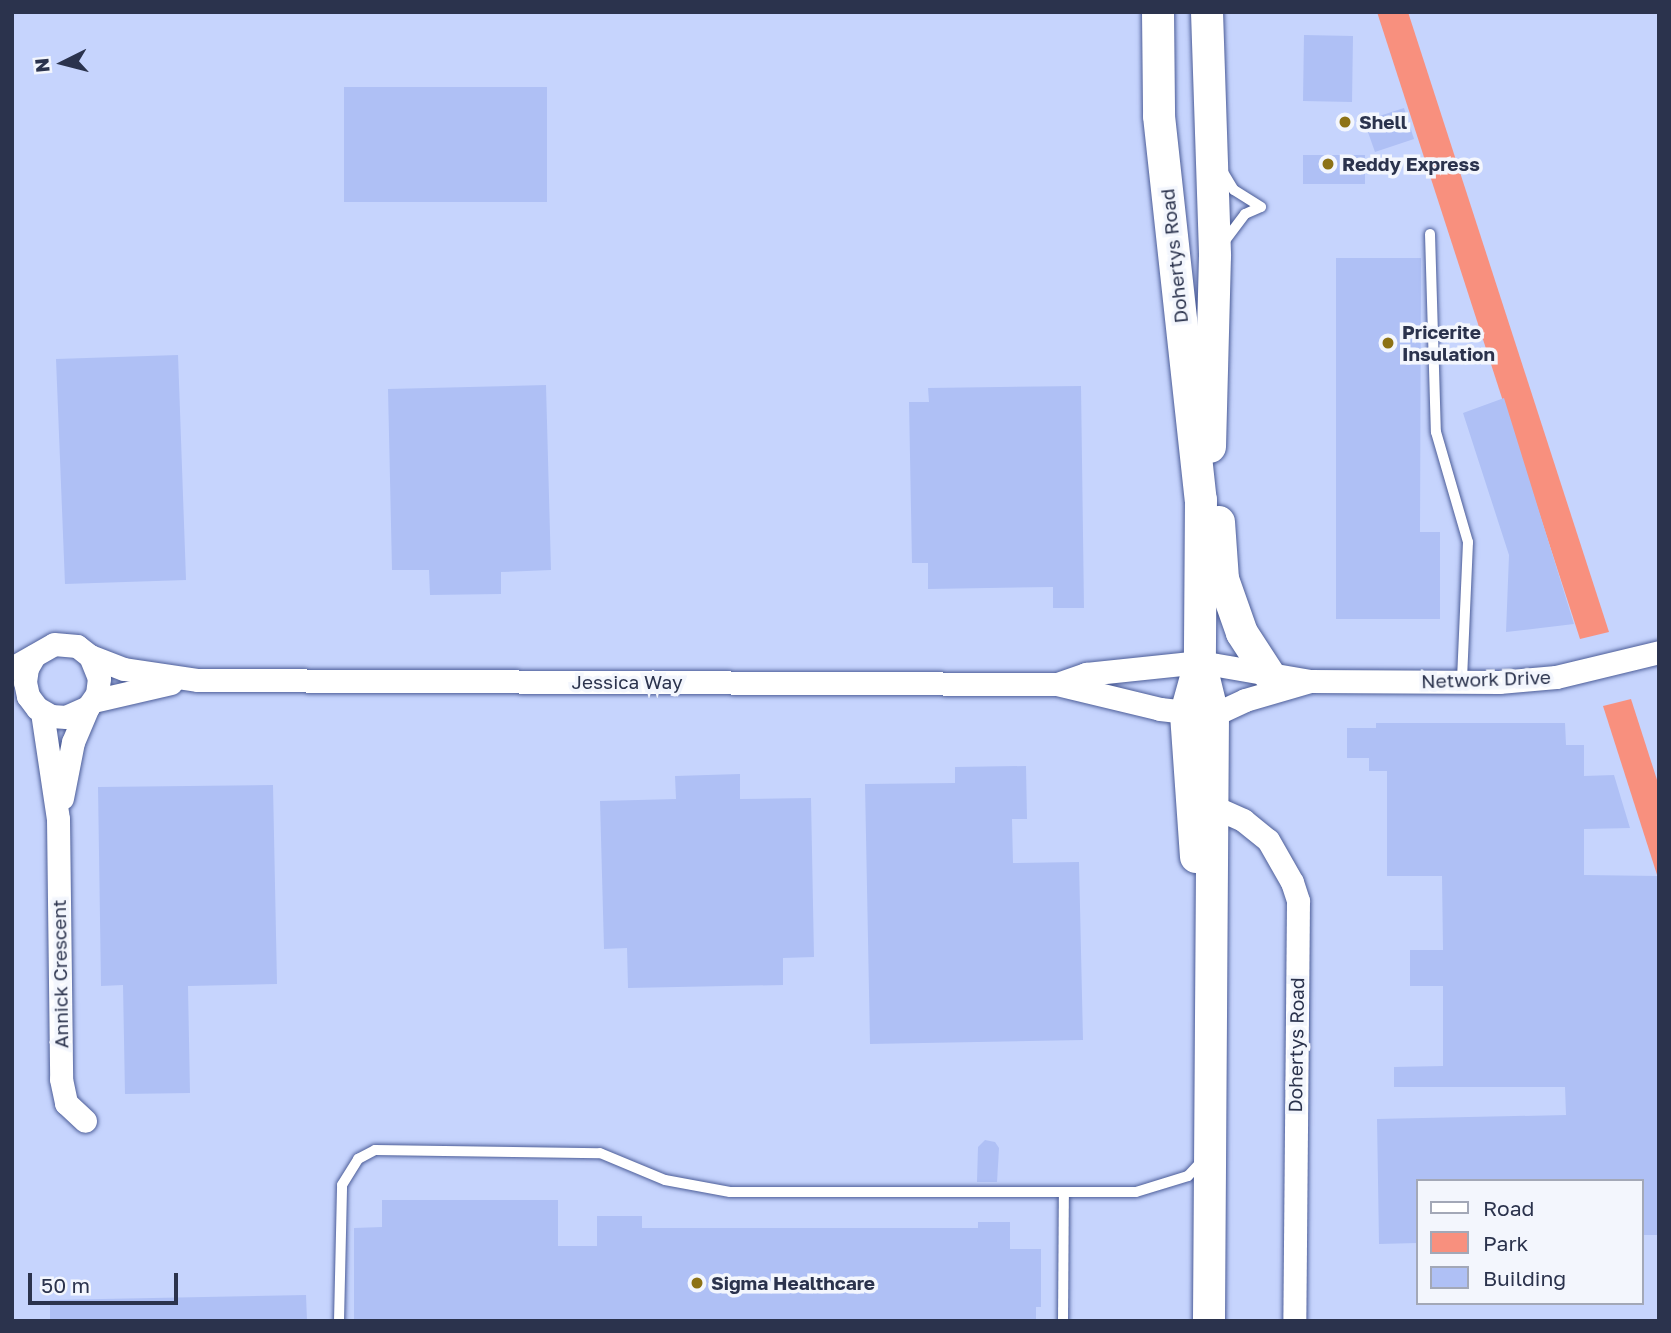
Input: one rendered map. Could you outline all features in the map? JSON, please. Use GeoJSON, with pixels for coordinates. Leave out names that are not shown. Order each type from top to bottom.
{"type":"FeatureCollection","features":[{"type":"Feature","properties":{"kind":"main road","name":"Dohertys Road"},"geometry":{"type":"LineString","coordinates":[[1158,12],[1159,116],[1201,500],[1196,857],[1210,964]]}},
{"type":"Feature","properties":{"kind":"main road","name":"Dohertys Road"},"geometry":{"type":"LineString","coordinates":[[1201,500],[1212,434],[1215,256],[1207,12]]}},
{"type":"Feature","properties":{"kind":"main road"},"geometry":{"type":"LineString","coordinates":[[1212,434],[1223,579],[1242,633],[1268,673]]}},
{"type":"Feature","properties":{"kind":"main road","name":"Dohertys Road"},"geometry":{"type":"LineString","coordinates":[[1200,714],[1214,807],[1210,964],[1209,1321]]}},
{"type":"Feature","properties":{"kind":"street"},"geometry":{"type":"LineString","coordinates":[[12,668],[46,646],[62,643],[77,646],[90,656],[99,678],[90,704],[66,717],[40,710],[12,696]]}},
{"type":"Feature","properties":{"kind":"street","name":"Network Drive"},"geometry":{"type":"LineString","coordinates":[[1200,662],[1310,681],[1462,682],[1556,677],[1659,652]]}},
{"type":"Feature","properties":{"kind":"street"},"geometry":{"type":"LineString","coordinates":[[34,656],[27,668],[25,682],[28,696],[40,710]]}},
{"type":"Feature","properties":{"kind":"street","name":"Jessica Way"},"geometry":{"type":"LineString","coordinates":[[90,656],[124,669],[198,680],[1057,684],[1200,714]]}},
{"type":"Feature","properties":{"kind":"street","name":"Jessica Way"},"geometry":{"type":"LineString","coordinates":[[1057,684],[1086,674],[1200,662]]}},
{"type":"Feature","properties":{"kind":"street","name":"Jessica Way"},"geometry":{"type":"LineString","coordinates":[[90,704],[125,691],[198,680]]}},
{"type":"Feature","properties":{"kind":"street","name":"Network Drive"},"geometry":{"type":"LineString","coordinates":[[1200,714],[1310,681]]}},
{"type":"Feature","properties":{"kind":"street","name":"Annick Crescent"},"geometry":{"type":"LineString","coordinates":[[58,819],[73,742],[90,704]]}},
{"type":"Feature","properties":{"kind":"street","name":"Annick Crescent"},"geometry":{"type":"LineString","coordinates":[[40,710],[58,819],[61,1079],[66,1102],[85,1121]]}},
{"type":"Feature","properties":{"kind":"street","name":"Dohertys Road"},"geometry":{"type":"LineString","coordinates":[[1214,807],[1243,820],[1268,840],[1292,882],[1298,901],[1294,1321]]}},
{"type":"Feature","properties":{"kind":"lane"},"geometry":{"type":"LineString","coordinates":[[1212,154],[1234,190],[1261,207],[1240,218],[1215,256]]}},
{"type":"Feature","properties":{"kind":"lane"},"geometry":{"type":"LineString","coordinates":[[1430,234],[1436,432],[1468,542],[1462,682]]}},
{"type":"Feature","properties":{"kind":"lane"},"geometry":{"type":"LineString","coordinates":[[339,1321],[342,1185],[358,1159],[375,1150],[600,1153],[665,1180],[730,1192],[1136,1192],[1158,1188],[1188,1176],[1210,1154]]}},
{"type":"Feature","properties":{"kind":"lane"},"geometry":{"type":"LineString","coordinates":[[1063,1321],[1064,1192]]}},
{"type":"Feature","properties":{"kind":"green space"},"geometry":{"type":"Polygon","coordinates":[[[1377,12],[1408,12],[1609,632],[1580,639],[1377,12]]]}},
{"type":"Feature","properties":{"kind":"green space"},"geometry":{"type":"Polygon","coordinates":[[[1631,699],[1659,786],[1659,881],[1603,706],[1631,699]]]}},
{"type":"Feature","properties":{"kind":"building"},"geometry":{"type":"Polygon","coordinates":[[[1304,35],[1353,36],[1352,102],[1303,101],[1304,35]]]}},
{"type":"Feature","properties":{"kind":"building"},"geometry":{"type":"Polygon","coordinates":[[[344,87],[547,87],[547,202],[344,202],[344,87]]]}},
{"type":"Feature","properties":{"kind":"building"},"geometry":{"type":"Polygon","coordinates":[[[1404,108],[1414,139],[1375,152],[1364,121],[1404,108]]]}},
{"type":"Feature","properties":{"kind":"building","name":"Reddy Express"},"geometry":{"type":"Polygon","coordinates":[[[1303,155],[1365,155],[1365,184],[1303,184],[1303,155]]]}},
{"type":"Feature","properties":{"kind":"building"},"geometry":{"type":"Polygon","coordinates":[[[1336,258],[1421,258],[1420,532],[1440,532],[1440,619],[1336,619],[1336,258]]]}},
{"type":"Feature","properties":{"kind":"building"},"geometry":{"type":"Polygon","coordinates":[[[178,355],[186,580],[65,584],[56,359],[178,355]]]}},
{"type":"Feature","properties":{"kind":"building"},"geometry":{"type":"Polygon","coordinates":[[[546,385],[551,570],[501,572],[501,594],[430,595],[429,570],[392,570],[388,389],[546,385]]]}},
{"type":"Feature","properties":{"kind":"building"},"geometry":{"type":"Polygon","coordinates":[[[1081,386],[1084,608],[1053,608],[1053,587],[928,589],[928,563],[912,563],[909,402],[929,402],[928,388],[1081,386]]]}},
{"type":"Feature","properties":{"kind":"building"},"geometry":{"type":"Polygon","coordinates":[[[1504,398],[1574,624],[1506,632],[1509,555],[1463,413],[1504,398]]]}},
{"type":"Feature","properties":{"kind":"building"},"geometry":{"type":"Polygon","coordinates":[[[1376,723],[1565,723],[1566,745],[1584,745],[1584,776],[1614,775],[1630,828],[1584,829],[1584,875],[1658,876],[1659,1235],[1643,1235],[1643,1179],[1416,1179],[1416,1243],[1379,1244],[1377,1119],[1566,1115],[1565,1087],[1394,1087],[1394,1067],[1443,1066],[1443,986],[1410,986],[1410,950],[1443,950],[1442,876],[1387,876],[1387,771],[1369,771],[1369,758],[1347,758],[1347,728],[1376,728],[1376,723]]]}},
{"type":"Feature","properties":{"kind":"building"},"geometry":{"type":"Polygon","coordinates":[[[1026,766],[1027,819],[1012,819],[1013,863],[1079,862],[1083,1040],[870,1044],[865,784],[955,783],[955,767],[1026,766]]]}},
{"type":"Feature","properties":{"kind":"building"},"geometry":{"type":"Polygon","coordinates":[[[740,774],[740,799],[811,798],[814,957],[783,958],[783,985],[628,988],[627,948],[604,949],[600,801],[676,799],[675,776],[740,774]]]}},
{"type":"Feature","properties":{"kind":"building"},"geometry":{"type":"Polygon","coordinates":[[[273,785],[277,984],[188,986],[190,1093],[125,1094],[123,985],[101,986],[98,787],[273,785]]]}},
{"type":"Feature","properties":{"kind":"building"},"geometry":{"type":"Polygon","coordinates":[[[985,1140],[995,1142],[999,1148],[997,1182],[977,1182],[978,1147],[985,1140]]]}},
{"type":"Feature","properties":{"kind":"building","name":"Sigma Healthcare"},"geometry":{"type":"Polygon","coordinates":[[[382,1200],[558,1200],[558,1246],[597,1246],[597,1216],[642,1216],[642,1228],[978,1228],[978,1222],[1010,1222],[1010,1249],[1041,1249],[1041,1307],[1036,1307],[1036,1321],[354,1321],[354,1228],[382,1227],[382,1200]]]}},
{"type":"Feature","properties":{"kind":"building"},"geometry":{"type":"Polygon","coordinates":[[[306,1295],[307,1321],[50,1321],[50,1300],[306,1295]]]}},
{"type":"Feature","properties":{"kind":"place","name":"Shell"},"geometry":{"type":"Point","coordinates":[1345,122]}},
{"type":"Feature","properties":{"kind":"place","name":"Reddy Express"},"geometry":{"type":"Point","coordinates":[1328,164]}},
{"type":"Feature","properties":{"kind":"place","name":"Pricerite Insulation"},"geometry":{"type":"Point","coordinates":[1388,343]}},
{"type":"Feature","properties":{"kind":"place","name":"Sigma Healthcare"},"geometry":{"type":"Point","coordinates":[697,1283]}}]}
